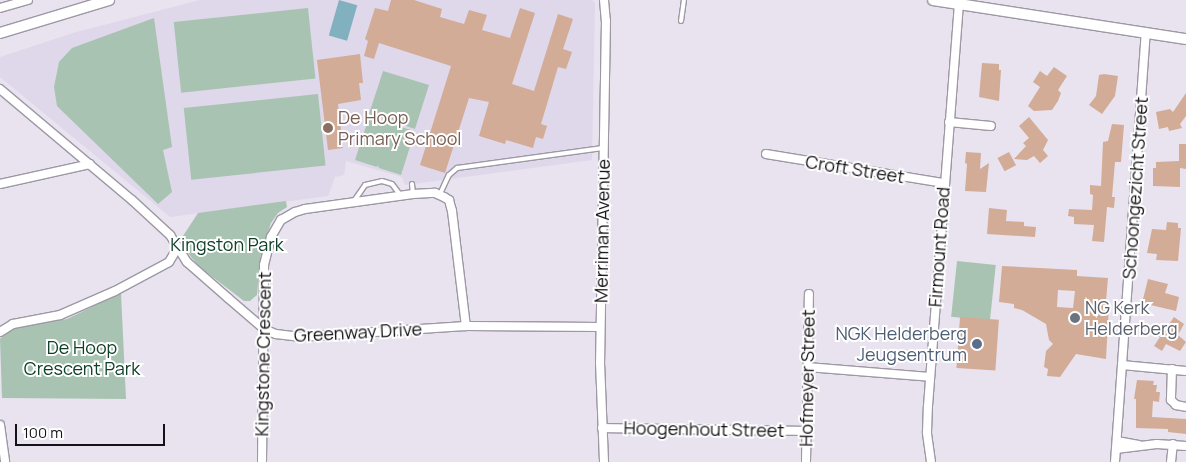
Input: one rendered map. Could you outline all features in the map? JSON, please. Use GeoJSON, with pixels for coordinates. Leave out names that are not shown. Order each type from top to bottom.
{"type":"FeatureCollection","features":[{"type":"Feature","properties":{"kind":"street"},"geometry":{"type":"LineString","coordinates":[[0,8],[28,0]]}},
{"type":"Feature","properties":{"kind":"street"},"geometry":{"type":"LineString","coordinates":[[0,33],[109,0]]}},
{"type":"Feature","properties":{"kind":"street","name":"Merriman Avenue"},"geometry":{"type":"LineString","coordinates":[[604,0],[606,21],[600,327],[604,462]]}},
{"type":"Feature","properties":{"kind":"street"},"geometry":{"type":"LineString","coordinates":[[933,0],[1186,39]]}},
{"type":"Feature","properties":{"kind":"street","name":"Firmount Road"},"geometry":{"type":"LineString","coordinates":[[930,462],[927,432],[930,377],[943,183],[959,4]]}},
{"type":"Feature","properties":{"kind":"street","name":"Schoongezicht Street"},"geometry":{"type":"LineString","coordinates":[[1115,462],[1146,33]]}},
{"type":"Feature","properties":{"kind":"street","name":"Greenway Drive"},"geometry":{"type":"LineString","coordinates":[[0,89],[90,164],[162,228],[178,247],[187,262],[264,329],[282,336],[299,337],[466,326],[600,327]]}},
{"type":"Feature","properties":{"kind":"street"},"geometry":{"type":"LineString","coordinates":[[949,122],[991,126]]}},
{"type":"Feature","properties":{"kind":"street","name":"Croft Street"},"geometry":{"type":"LineString","coordinates":[[766,154],[943,183]]}},
{"type":"Feature","properties":{"kind":"street"},"geometry":{"type":"LineString","coordinates":[[0,184],[90,164]]}},
{"type":"Feature","properties":{"kind":"street","name":"Kingstone Crescent"},"geometry":{"type":"LineString","coordinates":[[262,462],[264,265],[275,228],[282,220],[295,212],[413,194],[440,194]]}},
{"type":"Feature","properties":{"kind":"street"},"geometry":{"type":"LineString","coordinates":[[440,194],[449,200],[452,211],[466,326]]}},
{"type":"Feature","properties":{"kind":"street"},"geometry":{"type":"LineString","coordinates":[[0,332],[13,324],[60,315],[115,291],[169,262],[178,247]]}},
{"type":"Feature","properties":{"kind":"street","name":"Hofmeyer Street"},"geometry":{"type":"LineString","coordinates":[[806,462],[808,294]]}},
{"type":"Feature","properties":{"kind":"street"},"geometry":{"type":"LineString","coordinates":[[1122,365],[1186,370]]}},
{"type":"Feature","properties":{"kind":"street"},"geometry":{"type":"LineString","coordinates":[[807,367],[930,377]]}},
{"type":"Feature","properties":{"kind":"street"},"geometry":{"type":"LineString","coordinates":[[1172,369],[1171,400],[1176,405],[1186,407]]}},
{"type":"Feature","properties":{"kind":"street"},"geometry":{"type":"LineString","coordinates":[[0,425],[5,462]]}},
{"type":"Feature","properties":{"kind":"street","name":"Hoogenhout Street"},"geometry":{"type":"LineString","coordinates":[[602,428],[806,432]]}},
{"type":"Feature","properties":{"kind":"street"},"geometry":{"type":"LineString","coordinates":[[1171,462],[1173,444]]}},
{"type":"Feature","properties":{"kind":"street"},"geometry":{"type":"LineString","coordinates":[[1117,445],[1173,444],[1186,446]]}},
{"type":"Feature","properties":{"kind":"lane"},"geometry":{"type":"LineString","coordinates":[[681,21],[684,0]]}},
{"type":"Feature","properties":{"kind":"lane"},"geometry":{"type":"LineString","coordinates":[[440,194],[451,173],[457,168],[603,148]]}},
{"type":"Feature","properties":{"kind":"lane"},"geometry":{"type":"LineString","coordinates":[[353,203],[365,185],[382,181],[392,184],[401,196]]}},
{"type":"Feature","properties":{"kind":"lane"},"geometry":{"type":"LineString","coordinates":[[412,184],[413,194]]}},
{"type":"Feature","properties":{"kind":"shaded area","name":"De Hoop Primary School"},"geometry":{"type":"Polygon","coordinates":[[[200,0],[592,0],[595,3],[592,160],[405,185],[402,177],[346,161],[344,175],[335,177],[328,196],[170,217],[0,77],[0,57],[73,33],[200,0]]]}},
{"type":"Feature","properties":{"kind":"green space"},"geometry":{"type":"Polygon","coordinates":[[[308,8],[315,79],[181,93],[174,22],[308,8]]]}},
{"type":"Feature","properties":{"kind":"green space"},"geometry":{"type":"Polygon","coordinates":[[[154,18],[172,147],[163,150],[172,192],[158,204],[57,106],[54,87],[59,62],[72,48],[154,18]]]}},
{"type":"Feature","properties":{"kind":"green space"},"geometry":{"type":"Polygon","coordinates":[[[383,71],[429,85],[415,129],[394,122],[392,119],[391,121],[369,114],[383,71]]]}},
{"type":"Feature","properties":{"kind":"green space"},"geometry":{"type":"Polygon","coordinates":[[[318,94],[326,166],[191,180],[184,108],[318,94]]]}},
{"type":"Feature","properties":{"kind":"green space"},"geometry":{"type":"Polygon","coordinates":[[[369,117],[390,124],[392,127],[393,125],[415,131],[401,175],[379,168],[378,165],[377,167],[355,160],[369,117]]]}},
{"type":"Feature","properties":{"kind":"green space","name":"Kingston Park"},"geometry":{"type":"Polygon","coordinates":[[[286,201],[287,207],[278,213],[271,223],[261,253],[257,295],[250,301],[244,301],[201,268],[183,245],[181,239],[198,213],[286,201]]]}},
{"type":"Feature","properties":{"kind":"green space"},"geometry":{"type":"Polygon","coordinates":[[[957,261],[996,265],[990,321],[951,317],[957,261]]]}},
{"type":"Feature","properties":{"kind":"green space","name":"De Hoop Crescent Park"},"geometry":{"type":"Polygon","coordinates":[[[121,293],[126,399],[2,398],[0,339],[7,332],[15,328],[67,319],[121,293]]]}},
{"type":"Feature","properties":{"kind":"water"},"geometry":{"type":"Polygon","coordinates":[[[339,0],[357,5],[347,41],[329,36],[339,0]]]}},
{"type":"Feature","properties":{"kind":"building"},"geometry":{"type":"Polygon","coordinates":[[[391,0],[414,0],[442,9],[440,17],[464,24],[469,10],[487,15],[482,30],[510,38],[520,8],[535,13],[512,84],[534,91],[558,14],[573,19],[563,49],[572,52],[566,69],[558,67],[541,124],[547,126],[543,139],[536,137],[533,148],[506,140],[505,144],[479,136],[489,102],[469,98],[445,173],[420,165],[451,66],[379,43],[374,59],[364,56],[368,41],[365,39],[375,8],[388,11],[391,0]]]}},
{"type":"Feature","properties":{"kind":"building"},"geometry":{"type":"Polygon","coordinates":[[[360,54],[363,83],[359,83],[361,100],[338,104],[343,148],[328,150],[317,60],[360,54]]]}},
{"type":"Feature","properties":{"kind":"building"},"geometry":{"type":"Polygon","coordinates":[[[982,63],[999,64],[999,70],[1001,70],[999,101],[979,97],[982,63]]]}},
{"type":"Feature","properties":{"kind":"building"},"geometry":{"type":"Polygon","coordinates":[[[1054,67],[1067,76],[1058,90],[1061,93],[1058,101],[1052,110],[1034,111],[1028,106],[1040,87],[1033,82],[1040,71],[1047,76],[1054,67]]]}},
{"type":"Feature","properties":{"kind":"building"},"geometry":{"type":"Polygon","coordinates":[[[1099,75],[1118,76],[1115,96],[1102,114],[1089,105],[1096,96],[1099,75]]]}},
{"type":"Feature","properties":{"kind":"building"},"geometry":{"type":"Polygon","coordinates":[[[1186,93],[1186,116],[1180,124],[1182,128],[1169,131],[1168,127],[1159,129],[1156,112],[1170,109],[1173,112],[1186,93]]]}},
{"type":"Feature","properties":{"kind":"building"},"geometry":{"type":"Polygon","coordinates":[[[1029,117],[1048,140],[1043,150],[1048,156],[1040,163],[1034,156],[1027,160],[1014,159],[1026,146],[1023,143],[1029,138],[1019,126],[1029,117]]]}},
{"type":"Feature","properties":{"kind":"building"},"geometry":{"type":"Polygon","coordinates":[[[1112,124],[1124,125],[1121,162],[1115,162],[1112,197],[1115,197],[1114,208],[1107,207],[1104,242],[1092,241],[1094,225],[1074,224],[1074,217],[1068,216],[1069,209],[1092,210],[1093,195],[1090,194],[1090,185],[1101,186],[1103,142],[1108,141],[1112,124]]]}},
{"type":"Feature","properties":{"kind":"building"},"geometry":{"type":"Polygon","coordinates":[[[1179,144],[1186,144],[1186,169],[1180,168],[1180,187],[1153,186],[1153,168],[1156,168],[1156,162],[1179,161],[1179,144]]]}},
{"type":"Feature","properties":{"kind":"building"},"geometry":{"type":"Polygon","coordinates":[[[966,152],[981,153],[980,169],[989,163],[986,192],[965,191],[966,152]]]}},
{"type":"Feature","properties":{"kind":"building"},"geometry":{"type":"Polygon","coordinates":[[[1009,152],[1016,165],[1005,171],[998,158],[1009,152]]]}},
{"type":"Feature","properties":{"kind":"building"},"geometry":{"type":"Polygon","coordinates":[[[989,208],[1007,210],[1006,221],[1024,222],[1024,226],[1036,227],[1035,237],[987,234],[989,208]]]}},
{"type":"Feature","properties":{"kind":"building"},"geometry":{"type":"Polygon","coordinates":[[[1167,222],[1178,223],[1178,228],[1181,228],[1178,261],[1156,260],[1157,254],[1147,253],[1152,229],[1166,230],[1167,222]]]}},
{"type":"Feature","properties":{"kind":"building"},"geometry":{"type":"Polygon","coordinates":[[[1002,266],[1077,270],[1077,276],[1108,278],[1106,301],[1109,305],[1106,359],[1076,354],[1060,377],[1047,376],[1048,369],[1044,367],[1046,351],[1053,344],[1049,340],[1046,324],[1022,310],[1014,308],[1014,304],[999,302],[1002,266]],[[1058,290],[1057,307],[1073,308],[1075,291],[1058,290]]]}},
{"type":"Feature","properties":{"kind":"building"},"geometry":{"type":"Polygon","coordinates":[[[1148,279],[1168,284],[1165,293],[1179,297],[1176,311],[1142,303],[1148,279]]]}},
{"type":"Feature","properties":{"kind":"building","name":"NGK Helderberg Jeugsentrum"},"geometry":{"type":"Polygon","coordinates":[[[960,317],[999,320],[995,371],[956,368],[960,317]]]}},
{"type":"Feature","properties":{"kind":"building"},"geometry":{"type":"Polygon","coordinates":[[[1174,317],[1184,324],[1178,335],[1186,342],[1180,351],[1166,344],[1162,351],[1154,346],[1160,337],[1156,335],[1161,327],[1165,330],[1174,317]]]}},
{"type":"Feature","properties":{"kind":"building"},"geometry":{"type":"Polygon","coordinates":[[[1137,380],[1154,381],[1153,385],[1157,385],[1156,392],[1160,392],[1159,402],[1153,401],[1152,417],[1186,419],[1186,434],[1168,432],[1168,429],[1136,428],[1136,399],[1134,399],[1137,380]]]}},
{"type":"Feature","properties":{"kind":"place","name":"De Hoop Primary School"},"geometry":{"type":"Point","coordinates":[328,128]}},
{"type":"Feature","properties":{"kind":"place","name":"NG Kerk Helderberg"},"geometry":{"type":"Point","coordinates":[1075,318]}},
{"type":"Feature","properties":{"kind":"place","name":"NGK Helderberg Jeugsentrum"},"geometry":{"type":"Point","coordinates":[977,344]}}]}
